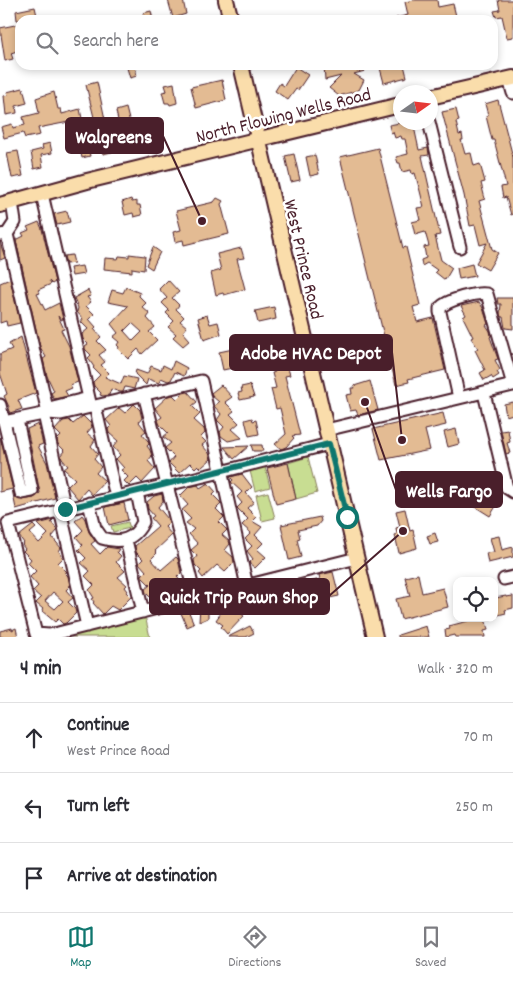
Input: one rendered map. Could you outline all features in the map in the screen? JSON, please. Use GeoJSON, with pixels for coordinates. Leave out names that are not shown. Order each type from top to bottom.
{"type":"FeatureCollection","features":[{"type":"Feature","properties":{"kind":"main road"},"geometry":{"type":"LineString","coordinates":[[226,0],[230,15]]}},
{"type":"Feature","properties":{"kind":"main road","name":"West Prince Road"},"geometry":{"type":"LineString","coordinates":[[242,70],[375,637]]}},
{"type":"Feature","properties":{"kind":"main road"},"geometry":{"type":"LineString","coordinates":[[438,95],[511,78]]}},
{"type":"Feature","properties":{"kind":"main road","name":"North Flowing Wells Road"},"geometry":{"type":"LineString","coordinates":[[6,203],[393,107]]}},
{"type":"Feature","properties":{"kind":"street"},"geometry":{"type":"LineString","coordinates":[[511,78],[513,93]]}},
{"type":"Feature","properties":{"kind":"street"},"geometry":{"type":"LineString","coordinates":[[430,130],[460,247]]}},
{"type":"Feature","properties":{"kind":"street"},"geometry":{"type":"LineString","coordinates":[[42,194],[91,404],[116,497]]}},
{"type":"Feature","properties":{"kind":"street"},"geometry":{"type":"LineString","coordinates":[[6,203],[15,222],[3,234],[46,414],[63,510],[87,626]]}},
{"type":"Feature","properties":{"kind":"street"},"geometry":{"type":"LineString","coordinates":[[326,430],[484,392],[513,385],[487,294],[482,293],[445,303],[440,308],[459,398]]}},
{"type":"Feature","properties":{"kind":"street"},"geometry":{"type":"LineString","coordinates":[[4,422],[46,414],[61,414],[91,404],[201,381],[248,586]]}},
{"type":"Feature","properties":{"kind":"street"},"geometry":{"type":"LineString","coordinates":[[484,392],[507,488],[513,492]]}},
{"type":"Feature","properties":{"kind":"street"},"geometry":{"type":"LineString","coordinates":[[144,394],[196,600]]}},
{"type":"Feature","properties":{"kind":"street"},"geometry":{"type":"LineString","coordinates":[[0,405],[21,493],[32,491],[17,420]]}},
{"type":"Feature","properties":{"kind":"street"},"geometry":{"type":"LineString","coordinates":[[329,444],[8,523],[36,634],[49,635],[87,626],[196,600],[356,558]]}},
{"type":"Feature","properties":{"kind":"street"},"geometry":{"type":"LineString","coordinates":[[89,504],[95,528],[102,538],[126,540],[136,534],[143,522],[137,492]]}},
{"type":"Feature","properties":{"kind":"street"},"geometry":{"type":"LineString","coordinates":[[126,540],[143,612]]}},
{"type":"Feature","properties":{"kind":"green space"},"geometry":{"type":"Polygon","coordinates":[[[308,457],[317,493],[296,499],[288,463],[308,457]]]}},
{"type":"Feature","properties":{"kind":"green space"},"geometry":{"type":"Polygon","coordinates":[[[265,467],[270,487],[255,491],[250,471],[265,467]]]}},
{"type":"Feature","properties":{"kind":"green space"},"geometry":{"type":"Polygon","coordinates":[[[268,492],[275,518],[262,521],[256,495],[268,492]]]}},
{"type":"Feature","properties":{"kind":"green space"},"geometry":{"type":"Polygon","coordinates":[[[128,522],[130,528],[113,532],[111,526],[128,522]]]}},
{"type":"Feature","properties":{"kind":"green space"},"geometry":{"type":"Polygon","coordinates":[[[145,616],[150,637],[61,637],[145,616]]]}},
{"type":"Feature","properties":{"kind":"building"},"geometry":{"type":"Polygon","coordinates":[[[168,0],[183,0],[186,14],[172,15],[168,0]]]}},
{"type":"Feature","properties":{"kind":"building"},"geometry":{"type":"Polygon","coordinates":[[[437,0],[438,7],[453,4],[456,15],[408,15],[405,2],[437,0]]]}},
{"type":"Feature","properties":{"kind":"building"},"geometry":{"type":"Polygon","coordinates":[[[498,0],[513,0],[513,37],[507,38],[502,16],[495,15],[494,11],[500,10],[498,0]]]}},
{"type":"Feature","properties":{"kind":"building"},"geometry":{"type":"Polygon","coordinates":[[[35,7],[37,15],[16,15],[16,11],[35,7]]]}},
{"type":"Feature","properties":{"kind":"building"},"geometry":{"type":"Polygon","coordinates":[[[151,11],[152,15],[144,15],[143,13],[151,11]]]}},
{"type":"Feature","properties":{"kind":"building"},"geometry":{"type":"Polygon","coordinates":[[[15,25],[15,52],[11,53],[13,59],[5,61],[0,28],[15,25]]]}},
{"type":"Feature","properties":{"kind":"building"},"geometry":{"type":"Polygon","coordinates":[[[128,70],[136,70],[137,76],[130,78],[128,70]]]}},
{"type":"Feature","properties":{"kind":"building"},"geometry":{"type":"Polygon","coordinates":[[[294,70],[300,70],[308,75],[298,90],[296,89],[288,100],[275,91],[280,83],[284,86],[294,70]]]}},
{"type":"Feature","properties":{"kind":"building"},"geometry":{"type":"Polygon","coordinates":[[[324,70],[365,71],[354,74],[364,80],[359,90],[339,96],[329,88],[341,76],[325,80],[324,70]]]}},
{"type":"Feature","properties":{"kind":"building"},"geometry":{"type":"Polygon","coordinates":[[[381,70],[405,70],[407,77],[384,83],[381,70]]]}},
{"type":"Feature","properties":{"kind":"building"},"geometry":{"type":"Polygon","coordinates":[[[222,80],[226,100],[196,108],[191,87],[222,80]]]}},
{"type":"Feature","properties":{"kind":"building"},"geometry":{"type":"Polygon","coordinates":[[[97,82],[112,152],[103,154],[86,85],[97,82]]]}},
{"type":"Feature","properties":{"kind":"building"},"geometry":{"type":"Polygon","coordinates":[[[174,83],[177,103],[170,105],[165,103],[162,92],[167,91],[165,85],[174,83]]]}},
{"type":"Feature","properties":{"kind":"building"},"geometry":{"type":"Polygon","coordinates":[[[23,88],[27,103],[16,106],[17,113],[6,115],[4,96],[8,95],[7,92],[23,88]]]}},
{"type":"Feature","properties":{"kind":"building"},"geometry":{"type":"Polygon","coordinates":[[[54,92],[58,109],[61,109],[62,114],[80,109],[90,156],[82,158],[74,121],[38,128],[40,135],[25,138],[23,133],[4,138],[1,127],[12,124],[13,128],[25,125],[23,117],[39,113],[36,98],[54,92]]]}},
{"type":"Feature","properties":{"kind":"building"},"geometry":{"type":"Polygon","coordinates":[[[498,100],[513,157],[513,214],[511,215],[506,197],[503,198],[501,187],[506,186],[486,116],[488,115],[485,104],[498,100]]]}},
{"type":"Feature","properties":{"kind":"building"},"geometry":{"type":"Polygon","coordinates":[[[126,108],[136,147],[124,149],[116,111],[126,108]]]}},
{"type":"Feature","properties":{"kind":"building"},"geometry":{"type":"Polygon","coordinates":[[[456,109],[459,121],[456,122],[459,135],[462,134],[463,140],[461,140],[465,154],[471,153],[474,166],[480,164],[485,182],[481,183],[485,199],[479,201],[492,249],[498,253],[488,270],[476,263],[487,243],[480,245],[475,225],[470,226],[464,195],[442,112],[456,109]]]}},
{"type":"Feature","properties":{"kind":"building"},"geometry":{"type":"Polygon","coordinates":[[[393,124],[393,130],[415,130],[419,150],[428,148],[429,155],[422,156],[440,235],[435,236],[441,260],[452,268],[445,280],[435,272],[437,270],[427,263],[422,266],[421,260],[426,258],[424,247],[429,246],[425,232],[415,235],[412,222],[420,220],[417,208],[424,207],[415,173],[412,174],[411,170],[402,172],[396,157],[408,154],[405,139],[402,139],[401,136],[395,138],[393,132],[391,133],[389,125],[393,124]]]}},
{"type":"Feature","properties":{"kind":"building"},"geometry":{"type":"Polygon","coordinates":[[[50,143],[52,153],[41,155],[43,167],[34,169],[31,152],[43,149],[42,145],[50,143]]]}},
{"type":"Feature","properties":{"kind":"building"},"geometry":{"type":"Polygon","coordinates":[[[378,148],[403,248],[406,247],[420,305],[413,307],[417,322],[433,318],[445,370],[408,379],[409,382],[396,385],[340,157],[378,148]]]}},
{"type":"Feature","properties":{"kind":"building"},"geometry":{"type":"Polygon","coordinates":[[[18,151],[23,176],[12,178],[7,153],[18,151]]]}},
{"type":"Feature","properties":{"kind":"building"},"geometry":{"type":"Polygon","coordinates":[[[294,154],[300,180],[291,182],[285,156],[294,154]]]}},
{"type":"Feature","properties":{"kind":"building"},"geometry":{"type":"Polygon","coordinates":[[[315,155],[319,174],[310,176],[306,157],[315,155]]]}},
{"type":"Feature","properties":{"kind":"building"},"geometry":{"type":"Polygon","coordinates":[[[217,198],[223,201],[221,204],[229,234],[184,245],[183,240],[175,242],[173,232],[181,230],[176,211],[214,202],[217,198]]]}},
{"type":"Feature","properties":{"kind":"building"},"geometry":{"type":"Polygon","coordinates":[[[131,199],[132,202],[137,201],[137,205],[140,205],[142,215],[134,217],[133,213],[125,215],[122,202],[131,199]]]}},
{"type":"Feature","properties":{"kind":"building"},"geometry":{"type":"Polygon","coordinates":[[[67,211],[70,222],[57,225],[54,214],[67,211]]]}},
{"type":"Feature","properties":{"kind":"building"},"geometry":{"type":"Polygon","coordinates":[[[39,222],[55,282],[52,284],[49,281],[51,284],[38,290],[40,293],[37,294],[45,310],[59,303],[63,319],[61,320],[58,316],[64,329],[61,330],[69,346],[78,382],[70,385],[72,388],[65,391],[68,396],[54,399],[51,393],[54,391],[47,376],[43,359],[46,357],[40,347],[16,240],[24,236],[22,233],[29,230],[27,227],[39,222]]]}},
{"type":"Feature","properties":{"kind":"building"},"geometry":{"type":"Polygon","coordinates":[[[0,242],[5,258],[0,260],[0,242]]]}},
{"type":"Feature","properties":{"kind":"building"},"geometry":{"type":"Polygon","coordinates":[[[153,247],[160,252],[152,269],[146,265],[153,247]]]}},
{"type":"Feature","properties":{"kind":"building"},"geometry":{"type":"Polygon","coordinates":[[[241,248],[244,258],[237,259],[245,289],[224,295],[223,293],[216,295],[211,273],[221,270],[217,254],[241,248]]]}},
{"type":"Feature","properties":{"kind":"building"},"geometry":{"type":"Polygon","coordinates":[[[129,254],[145,256],[144,270],[132,268],[132,272],[104,269],[105,258],[118,259],[119,256],[129,257],[129,254]]]}},
{"type":"Feature","properties":{"kind":"building"},"geometry":{"type":"Polygon","coordinates":[[[72,255],[74,263],[66,264],[64,256],[72,255]]]}},
{"type":"Feature","properties":{"kind":"building"},"geometry":{"type":"Polygon","coordinates":[[[472,264],[475,276],[459,279],[457,268],[472,264]]]}},
{"type":"Feature","properties":{"kind":"building"},"geometry":{"type":"Polygon","coordinates":[[[82,266],[84,274],[72,276],[70,268],[82,266]]]}},
{"type":"Feature","properties":{"kind":"building"},"geometry":{"type":"Polygon","coordinates":[[[10,279],[20,323],[7,326],[6,321],[0,323],[0,283],[10,279]]]}},
{"type":"Feature","properties":{"kind":"building"},"geometry":{"type":"Polygon","coordinates":[[[168,280],[179,292],[172,298],[179,305],[176,309],[184,317],[180,321],[187,327],[183,332],[190,340],[183,346],[173,337],[176,334],[168,327],[174,321],[166,313],[169,310],[162,303],[167,298],[159,289],[168,280]]]}},
{"type":"Feature","properties":{"kind":"building"},"geometry":{"type":"Polygon","coordinates":[[[126,287],[140,293],[139,296],[146,303],[142,307],[150,314],[147,318],[155,327],[149,332],[157,340],[142,354],[138,349],[128,359],[118,349],[117,345],[119,342],[113,337],[118,333],[111,324],[128,306],[108,302],[112,290],[123,293],[126,287]],[[132,323],[124,331],[133,341],[142,332],[132,323]]]}},
{"type":"Feature","properties":{"kind":"building"},"geometry":{"type":"Polygon","coordinates":[[[88,290],[91,296],[87,297],[91,302],[86,306],[94,314],[89,319],[101,337],[97,341],[106,350],[99,355],[105,362],[101,365],[109,373],[105,377],[121,384],[124,376],[137,379],[134,389],[125,387],[123,392],[120,392],[111,389],[109,395],[103,396],[100,395],[101,393],[94,386],[93,382],[100,375],[93,368],[88,358],[91,355],[85,349],[85,346],[88,344],[83,339],[82,334],[88,329],[81,322],[83,319],[77,312],[78,308],[74,298],[88,290]]]}},
{"type":"Feature","properties":{"kind":"building"},"geometry":{"type":"Polygon","coordinates":[[[497,298],[513,298],[513,329],[505,328],[503,317],[500,314],[501,304],[498,304],[497,298]]]}},
{"type":"Feature","properties":{"kind":"building"},"geometry":{"type":"Polygon","coordinates":[[[479,302],[488,324],[486,325],[490,331],[490,337],[498,359],[495,360],[500,370],[497,372],[499,375],[493,379],[491,376],[484,380],[480,373],[485,370],[475,350],[478,348],[471,338],[473,337],[463,317],[466,315],[461,306],[479,302]]]}},
{"type":"Feature","properties":{"kind":"building"},"geometry":{"type":"Polygon","coordinates":[[[274,307],[276,319],[258,323],[255,311],[274,307]]]}},
{"type":"Feature","properties":{"kind":"building"},"geometry":{"type":"Polygon","coordinates":[[[207,315],[210,324],[218,322],[221,334],[204,340],[198,318],[207,315]]]}},
{"type":"Feature","properties":{"kind":"building"},"geometry":{"type":"Polygon","coordinates":[[[21,337],[36,393],[18,400],[22,409],[10,413],[4,396],[7,394],[0,373],[0,354],[12,349],[9,344],[21,337]]]}},
{"type":"Feature","properties":{"kind":"building"},"geometry":{"type":"Polygon","coordinates":[[[233,349],[237,367],[223,370],[219,352],[233,349]]]}},
{"type":"Feature","properties":{"kind":"building"},"geometry":{"type":"Polygon","coordinates":[[[174,361],[187,368],[184,376],[175,372],[171,380],[168,381],[161,378],[159,383],[148,379],[146,385],[135,374],[136,370],[147,374],[151,366],[161,370],[163,365],[171,369],[174,361]]]}},
{"type":"Feature","properties":{"kind":"building"},"geometry":{"type":"Polygon","coordinates":[[[287,365],[290,375],[285,376],[300,435],[292,436],[294,438],[286,447],[281,449],[275,444],[286,434],[280,408],[276,409],[271,389],[276,388],[272,373],[275,372],[274,369],[287,365]]]}},
{"type":"Feature","properties":{"kind":"building"},"geometry":{"type":"Polygon","coordinates":[[[370,381],[378,410],[358,415],[356,410],[350,411],[346,395],[352,394],[351,388],[355,388],[354,386],[370,381]]]}},
{"type":"Feature","properties":{"kind":"building"},"geometry":{"type":"Polygon","coordinates":[[[221,385],[232,397],[225,402],[234,411],[230,414],[239,423],[232,429],[242,438],[228,441],[221,436],[220,432],[224,427],[217,420],[221,414],[214,406],[219,402],[211,393],[221,385]]]}},
{"type":"Feature","properties":{"kind":"building"},"geometry":{"type":"Polygon","coordinates":[[[250,385],[254,397],[240,400],[238,393],[242,392],[241,387],[250,385]]]}},
{"type":"Feature","properties":{"kind":"building"},"geometry":{"type":"Polygon","coordinates":[[[188,392],[197,402],[192,406],[200,414],[194,420],[204,429],[205,433],[201,437],[206,442],[202,445],[209,453],[211,459],[201,468],[198,465],[195,468],[190,463],[179,473],[169,463],[174,457],[165,448],[171,443],[163,437],[168,433],[160,425],[158,420],[162,417],[155,408],[168,396],[173,395],[177,399],[183,393],[188,392]]]}},
{"type":"Feature","properties":{"kind":"building"},"geometry":{"type":"Polygon","coordinates":[[[513,402],[513,414],[506,416],[504,404],[513,402]]]}},
{"type":"Feature","properties":{"kind":"building"},"geometry":{"type":"Polygon","coordinates":[[[134,404],[140,410],[142,418],[139,422],[146,431],[142,434],[148,441],[149,444],[147,446],[152,456],[148,461],[155,469],[142,483],[137,478],[129,486],[124,481],[128,477],[121,470],[124,468],[116,459],[120,455],[113,447],[118,441],[109,433],[108,429],[111,426],[106,420],[119,408],[125,413],[134,404]]]}},
{"type":"Feature","properties":{"kind":"building"},"geometry":{"type":"Polygon","coordinates":[[[443,413],[446,425],[425,430],[430,450],[381,460],[373,429],[443,413]]]}},
{"type":"Feature","properties":{"kind":"building"},"geometry":{"type":"Polygon","coordinates":[[[83,416],[92,427],[87,433],[95,440],[91,446],[98,454],[94,459],[101,467],[96,473],[105,481],[92,495],[87,489],[78,499],[68,487],[75,479],[64,469],[68,466],[61,456],[65,451],[58,444],[57,440],[61,436],[55,430],[63,421],[69,420],[73,424],[83,416]]]}},
{"type":"Feature","properties":{"kind":"building"},"geometry":{"type":"Polygon","coordinates":[[[252,418],[253,421],[256,420],[259,434],[249,436],[245,420],[252,418]]]}},
{"type":"Feature","properties":{"kind":"building"},"geometry":{"type":"Polygon","coordinates":[[[38,424],[43,444],[38,446],[47,463],[55,498],[16,509],[12,489],[0,492],[0,437],[15,498],[22,500],[34,498],[40,493],[27,429],[38,424]]]}},
{"type":"Feature","properties":{"kind":"building"},"geometry":{"type":"Polygon","coordinates":[[[456,429],[459,444],[448,447],[444,432],[456,429]]]}},
{"type":"Feature","properties":{"kind":"building"},"geometry":{"type":"Polygon","coordinates":[[[508,430],[510,442],[507,443],[510,453],[506,454],[501,431],[508,430]]]}},
{"type":"Feature","properties":{"kind":"building"},"geometry":{"type":"Polygon","coordinates":[[[251,445],[262,445],[263,451],[253,451],[251,445]]]}},
{"type":"Feature","properties":{"kind":"building"},"geometry":{"type":"Polygon","coordinates":[[[249,446],[234,459],[224,447],[249,446]]]}},
{"type":"Feature","properties":{"kind":"building"},"geometry":{"type":"Polygon","coordinates":[[[288,463],[296,499],[276,504],[267,468],[288,463]]]}},
{"type":"Feature","properties":{"kind":"building"},"geometry":{"type":"Polygon","coordinates":[[[242,474],[252,487],[246,493],[254,502],[247,508],[256,517],[252,521],[262,527],[255,535],[263,543],[257,549],[266,557],[255,568],[249,563],[253,559],[247,551],[252,546],[245,539],[251,533],[242,525],[248,519],[237,508],[242,503],[237,497],[242,492],[231,482],[233,480],[230,477],[242,474]]]}},
{"type":"Feature","properties":{"kind":"building"},"geometry":{"type":"Polygon","coordinates":[[[208,483],[216,492],[213,495],[221,504],[216,509],[224,517],[219,522],[227,530],[222,535],[230,544],[225,550],[233,557],[234,563],[225,572],[217,565],[203,578],[199,573],[201,571],[195,565],[194,560],[197,556],[191,550],[198,544],[189,534],[194,529],[186,523],[191,519],[182,510],[188,505],[180,496],[189,487],[198,485],[200,488],[208,483]]]}},
{"type":"Feature","properties":{"kind":"building"},"geometry":{"type":"Polygon","coordinates":[[[162,494],[163,501],[158,507],[168,519],[169,523],[165,527],[172,535],[155,551],[157,553],[151,559],[161,570],[176,557],[181,573],[177,577],[184,585],[172,597],[168,598],[165,594],[154,601],[146,593],[145,589],[150,585],[142,577],[146,571],[139,563],[143,559],[136,552],[135,546],[158,526],[151,518],[154,516],[148,509],[147,502],[154,496],[162,494]]]}},
{"type":"Feature","properties":{"kind":"building"},"geometry":{"type":"Polygon","coordinates":[[[483,494],[498,503],[490,516],[463,499],[474,500],[476,496],[480,498],[483,494]]]}},
{"type":"Feature","properties":{"kind":"building"},"geometry":{"type":"Polygon","coordinates":[[[124,503],[128,520],[109,525],[105,507],[124,503]]]}},
{"type":"Feature","properties":{"kind":"building"},"geometry":{"type":"Polygon","coordinates":[[[405,509],[410,531],[413,530],[417,548],[399,553],[395,535],[397,534],[396,528],[400,527],[396,511],[405,509]]]}},
{"type":"Feature","properties":{"kind":"building"},"geometry":{"type":"Polygon","coordinates":[[[82,515],[95,541],[91,544],[100,554],[107,547],[119,549],[117,552],[121,556],[116,562],[125,571],[118,577],[127,585],[125,587],[128,591],[126,592],[131,597],[118,610],[111,606],[103,614],[93,603],[92,599],[94,598],[89,590],[94,585],[85,576],[90,571],[81,563],[86,558],[78,550],[83,545],[76,537],[83,530],[75,521],[82,515]]]}},
{"type":"Feature","properties":{"kind":"building"},"geometry":{"type":"Polygon","coordinates":[[[320,517],[321,521],[317,526],[298,530],[300,538],[297,539],[301,557],[289,560],[281,525],[320,517]]]}},
{"type":"Feature","properties":{"kind":"building"},"geometry":{"type":"Polygon","coordinates":[[[53,520],[51,522],[57,531],[52,537],[61,548],[59,551],[63,558],[58,563],[67,572],[65,573],[68,576],[70,586],[66,590],[73,598],[68,602],[75,609],[76,613],[63,624],[58,619],[55,622],[36,603],[41,598],[33,591],[38,586],[30,577],[36,571],[28,563],[31,559],[23,551],[25,549],[22,545],[24,543],[19,536],[33,525],[36,528],[30,533],[39,543],[48,534],[38,524],[53,520]],[[53,592],[45,601],[55,609],[63,601],[53,592]]]}},
{"type":"Feature","properties":{"kind":"building"},"geometry":{"type":"Polygon","coordinates":[[[435,533],[438,542],[430,544],[427,536],[435,533]]]}},
{"type":"Feature","properties":{"kind":"building"},"geometry":{"type":"Polygon","coordinates":[[[499,536],[502,550],[513,547],[513,557],[488,563],[486,553],[494,552],[490,538],[499,536]]]}},
{"type":"Feature","properties":{"kind":"building"},"geometry":{"type":"Polygon","coordinates":[[[333,572],[339,596],[305,603],[301,584],[320,579],[319,575],[333,572]]]}},
{"type":"Feature","properties":{"kind":"building"},"geometry":{"type":"Polygon","coordinates":[[[418,574],[422,593],[443,588],[448,607],[401,619],[396,599],[410,596],[405,577],[418,574]]]}},
{"type":"Feature","properties":{"kind":"building"},"geometry":{"type":"Polygon","coordinates":[[[513,596],[513,608],[505,610],[506,613],[498,615],[498,597],[513,596]]]}},
{"type":"Feature","properties":{"kind":"building"},"geometry":{"type":"Polygon","coordinates":[[[200,606],[208,606],[208,618],[199,622],[200,606]]]}},
{"type":"Feature","properties":{"kind":"building"},"geometry":{"type":"Polygon","coordinates":[[[226,606],[237,614],[239,612],[244,616],[227,634],[221,627],[223,625],[216,620],[226,606]]]}},
{"type":"Feature","properties":{"kind":"building"},"geometry":{"type":"Polygon","coordinates":[[[188,610],[194,624],[187,627],[181,613],[188,610]]]}},
{"type":"Feature","properties":{"kind":"building"},"geometry":{"type":"Polygon","coordinates":[[[464,622],[486,622],[488,630],[484,631],[485,637],[455,637],[454,635],[446,637],[445,630],[450,629],[449,626],[464,622]]]}},
{"type":"Feature","properties":{"kind":"building"},"geometry":{"type":"Polygon","coordinates":[[[250,626],[254,633],[246,637],[228,637],[250,626]]]}},
{"type":"Feature","properties":{"kind":"building"},"geometry":{"type":"Polygon","coordinates":[[[426,626],[429,637],[398,637],[398,635],[426,626]]]}},
{"type":"Feature","properties":{"kind":"building"},"geometry":{"type":"Polygon","coordinates":[[[12,628],[12,630],[16,628],[18,637],[0,637],[0,631],[12,628]]]}},
{"type":"Feature","properties":{"kind":"place","name":"Walgreens"},"geometry":{"type":"Point","coordinates":[202,221]}},
{"type":"Feature","properties":{"kind":"place","name":"Wells Fargo"},"geometry":{"type":"Point","coordinates":[365,402]}},
{"type":"Feature","properties":{"kind":"place","name":"Adobe HVAC Depot"},"geometry":{"type":"Point","coordinates":[402,440]}},
{"type":"Feature","properties":{"kind":"place","name":"Quick Trip Pawn Shop"},"geometry":{"type":"Point","coordinates":[403,531]}},
{"type":"Feature","properties":{"kind":"route"},"geometry":{"type":"LineString","coordinates":[[65,509],[329,444],[347,517]]}}]}
